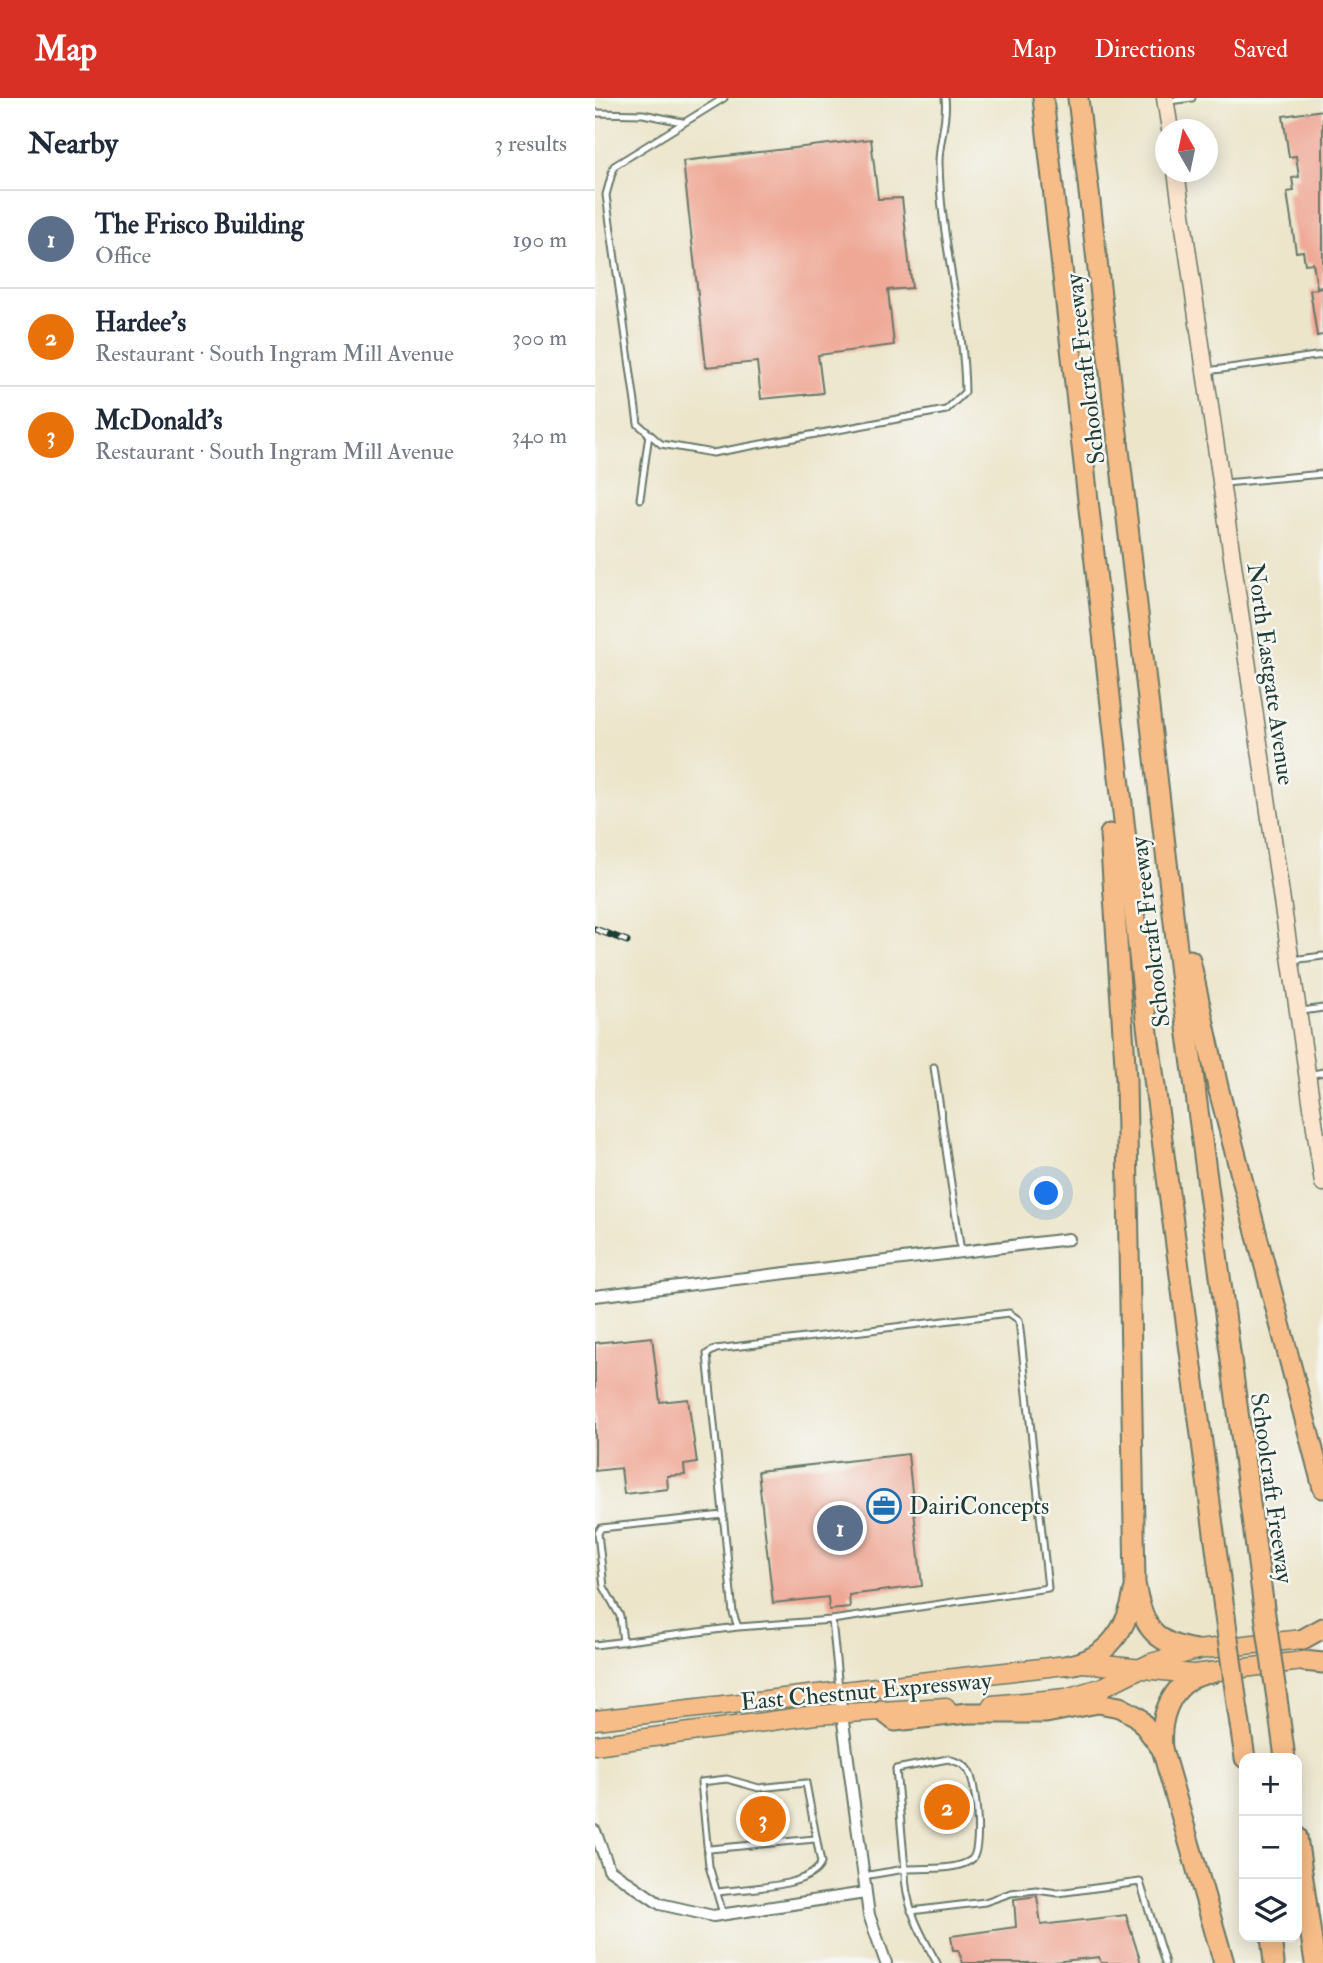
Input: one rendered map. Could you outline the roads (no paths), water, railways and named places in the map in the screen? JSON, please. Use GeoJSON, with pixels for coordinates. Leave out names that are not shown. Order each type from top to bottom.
{"type":"FeatureCollection","features":[{"type":"Feature","properties":{"kind":"highway","name":"Schoolcraft Freeway"},"geometry":{"type":"LineString","coordinates":[[1043,98],[1079,407],[1113,746],[1169,1203],[1244,1753]]}},
{"type":"Feature","properties":{"kind":"highway","name":"Schoolcraft Freeway"},"geometry":{"type":"LineString","coordinates":[[1078,98],[1208,1199],[1284,1753]]}},
{"type":"Feature","properties":{"kind":"highway"},"geometry":{"type":"LineString","coordinates":[[1150,724],[1188,949],[1207,1041],[1323,1488]]}},
{"type":"Feature","properties":{"kind":"highway"},"geometry":{"type":"LineString","coordinates":[[1069,1665],[1096,1656],[1118,1636],[1128,1617],[1135,1583],[1125,1025],[1106,793],[1113,746]]}},
{"type":"Feature","properties":{"kind":"highway"},"geometry":{"type":"LineString","coordinates":[[1135,1583],[1148,1628],[1172,1644],[1196,1650]]}},
{"type":"Feature","properties":{"kind":"highway"},"geometry":{"type":"LineString","coordinates":[[1303,1639],[1323,1628]]}},
{"type":"Feature","properties":{"kind":"highway"},"geometry":{"type":"LineString","coordinates":[[1303,1661],[1323,1660]]}},
{"type":"Feature","properties":{"kind":"highway"},"geometry":{"type":"LineString","coordinates":[[1212,1673],[1188,1680],[1172,1698],[1163,1718],[1162,1749],[1224,1963]]}},
{"type":"Feature","properties":{"kind":"highway"},"geometry":{"type":"LineString","coordinates":[[881,1710],[895,1721],[968,1713],[1046,1713],[1106,1703],[1121,1707],[1138,1717],[1162,1749]]}},
{"type":"Feature","properties":{"kind":"highway"},"geometry":{"type":"LineString","coordinates":[[1302,1872],[1315,1963]]}},
{"type":"Feature","properties":{"kind":"highway"},"geometry":{"type":"LineString","coordinates":[[1272,1942],[1274,1963]]}},
{"type":"Feature","properties":{"kind":"main road","name":"East Chestnut Expressway"},"geometry":{"type":"LineString","coordinates":[[595,1745],[815,1714],[1048,1702],[1103,1687],[1136,1670],[1196,1650],[1303,1639]]}},
{"type":"Feature","properties":{"kind":"main road","name":"East Chestnut Expressway"},"geometry":{"type":"LineString","coordinates":[[595,1720],[1069,1665],[1110,1665],[1136,1670],[1212,1673],[1303,1661]]}},
{"type":"Feature","properties":{"kind":"street"},"geometry":{"type":"LineString","coordinates":[[1165,99],[1168,119]]}},
{"type":"Feature","properties":{"kind":"street","name":"North Eastgate Avenue"},"geometry":{"type":"LineString","coordinates":[[1177,182],[1305,1075],[1323,1184]]}},
{"type":"Feature","properties":{"kind":"street"},"geometry":{"type":"LineString","coordinates":[[595,1296],[1069,1239]]}},
{"type":"Feature","properties":{"kind":"street","name":"East Chestnut Expressway"},"geometry":{"type":"LineString","coordinates":[[1303,1639],[1323,1637]]}},
{"type":"Feature","properties":{"kind":"street"},"geometry":{"type":"LineString","coordinates":[[839,1692],[865,1893],[874,1935],[886,1963]]}},
{"type":"Feature","properties":{"kind":"street"},"geometry":{"type":"LineString","coordinates":[[595,1831],[609,1869],[660,1904],[713,1916],[865,1893]]}},
{"type":"Feature","properties":{"kind":"lane"},"geometry":{"type":"LineString","coordinates":[[724,98],[614,166],[606,195],[638,424],[660,444],[713,453],[946,410],[965,392],[965,360],[954,304],[939,161],[945,98]]}},
{"type":"Feature","properties":{"kind":"lane"},"geometry":{"type":"LineString","coordinates":[[1165,99],[1192,98]]}},
{"type":"Feature","properties":{"kind":"lane"},"geometry":{"type":"LineString","coordinates":[[595,113],[643,114],[684,122]]}},
{"type":"Feature","properties":{"kind":"lane"},"geometry":{"type":"LineString","coordinates":[[1204,371],[1323,355]]}},
{"type":"Feature","properties":{"kind":"lane"},"geometry":{"type":"LineString","coordinates":[[640,499],[649,434]]}},
{"type":"Feature","properties":{"kind":"lane"},"geometry":{"type":"LineString","coordinates":[[1220,483],[1323,474]]}},
{"type":"Feature","properties":{"kind":"lane"},"geometry":{"type":"LineString","coordinates":[[1289,960],[1323,956]]}},
{"type":"Feature","properties":{"kind":"lane"},"geometry":{"type":"LineString","coordinates":[[1296,1012],[1323,1008]]}},
{"type":"Feature","properties":{"kind":"lane"},"geometry":{"type":"LineString","coordinates":[[934,1066],[961,1252]]}},
{"type":"Feature","properties":{"kind":"lane"},"geometry":{"type":"LineString","coordinates":[[1305,1075],[1323,1072]]}},
{"type":"Feature","properties":{"kind":"lane"},"geometry":{"type":"LineString","coordinates":[[595,1645],[738,1627],[832,1620],[1048,1588],[1022,1345],[1016,1316],[1009,1313],[730,1347],[707,1354],[733,1614],[738,1627]]}},
{"type":"Feature","properties":{"kind":"lane"},"geometry":{"type":"LineString","coordinates":[[623,1642],[621,1616],[604,1587],[598,1533],[601,1528],[723,1515]]}},
{"type":"Feature","properties":{"kind":"lane"},"geometry":{"type":"LineString","coordinates":[[832,1620],[839,1692]]}},
{"type":"Feature","properties":{"kind":"lane"},"geometry":{"type":"LineString","coordinates":[[863,1876],[905,1869],[955,1865],[971,1860],[976,1854],[975,1794],[972,1776],[965,1765],[956,1761],[933,1760],[896,1769],[905,1869],[905,1886],[911,1911],[937,1963]]}},
{"type":"Feature","properties":{"kind":"lane"},"geometry":{"type":"LineString","coordinates":[[719,1892],[809,1878],[817,1872],[821,1863],[814,1839],[806,1783],[759,1788],[727,1779],[701,1782],[710,1849],[709,1866],[719,1892],[723,1914]]}},
{"type":"Feature","properties":{"kind":"lane"},"geometry":{"type":"LineString","coordinates":[[710,1849],[814,1839]]}},
{"type":"Feature","properties":{"kind":"lane"},"geometry":{"type":"LineString","coordinates":[[911,1911],[985,1902],[1011,1893],[1036,1890],[1058,1893],[1140,1882],[1165,1963]]}},
{"type":"Feature","properties":{"kind":"railway"},"geometry":{"type":"LineString","coordinates":[[595,929],[627,941]]}},
{"type":"Feature","properties":{"kind":"place","name":"DairiConcepts"},"geometry":{"type":"Point","coordinates":[884,1506]}},
{"type":"Feature","properties":{"kind":"place","name":"The Frisco Building"},"geometry":{"type":"Point","coordinates":[840,1528]}},
{"type":"Feature","properties":{"kind":"place","name":"Hardee's"},"geometry":{"type":"Point","coordinates":[947,1807]}},
{"type":"Feature","properties":{"kind":"place","name":"McDonald's"},"geometry":{"type":"Point","coordinates":[763,1819]}}]}
